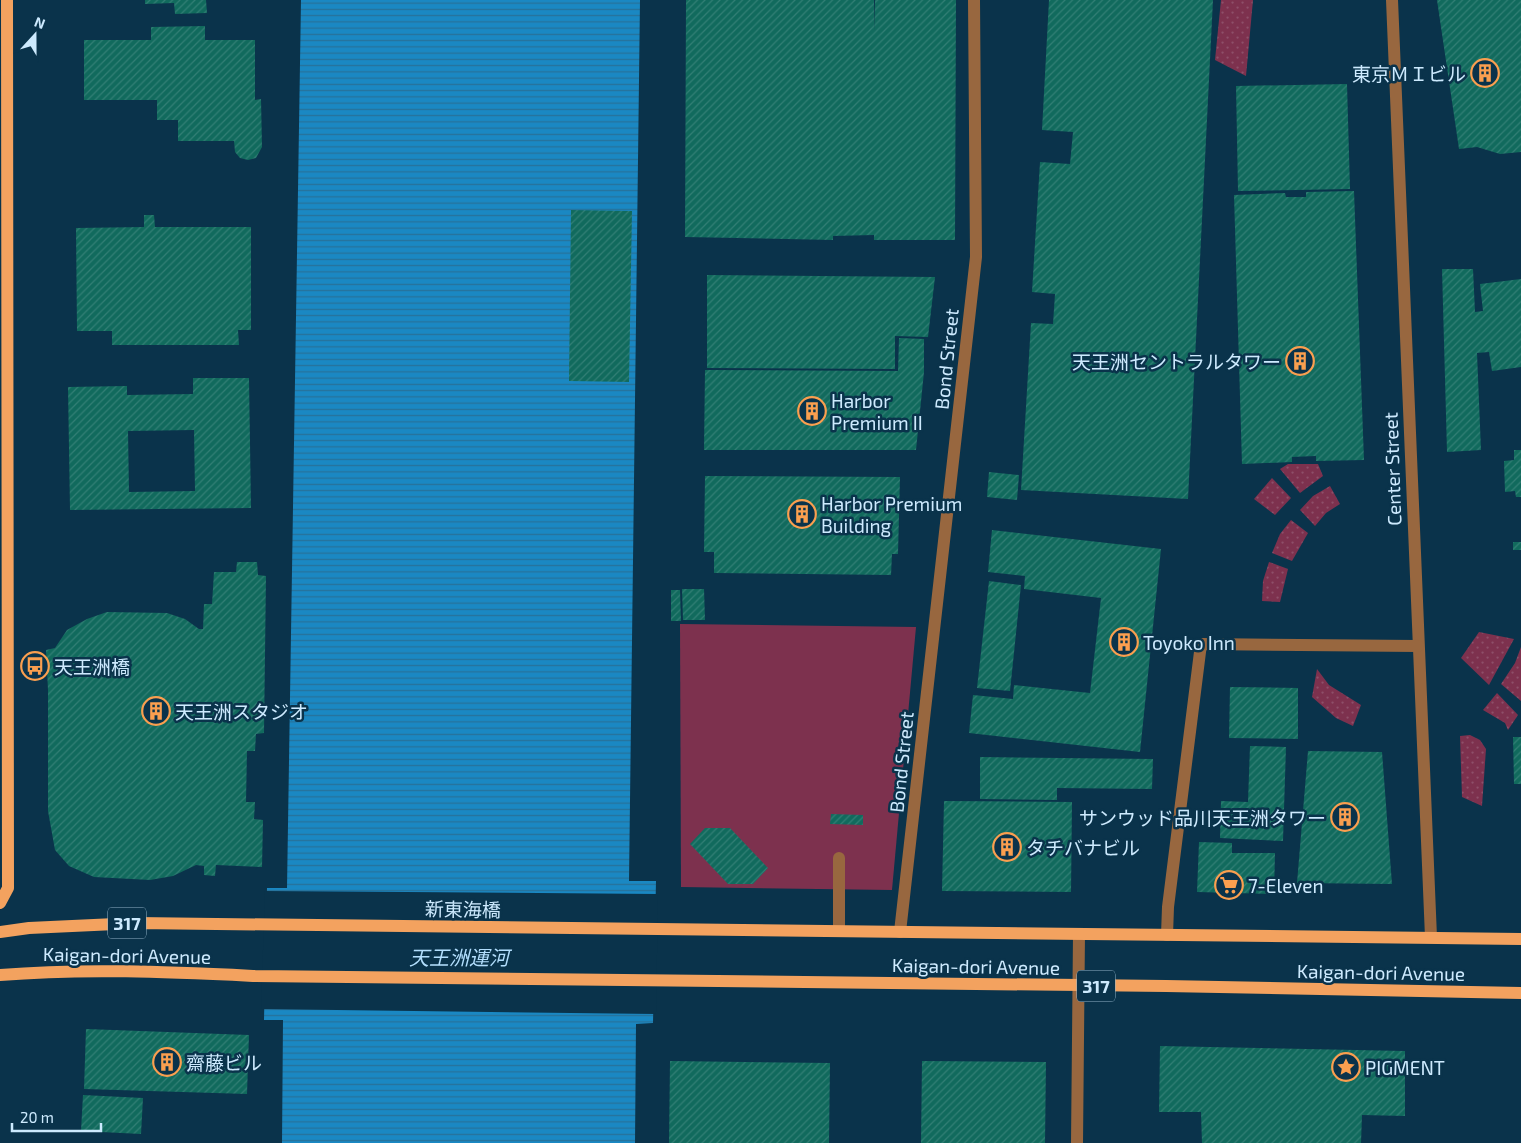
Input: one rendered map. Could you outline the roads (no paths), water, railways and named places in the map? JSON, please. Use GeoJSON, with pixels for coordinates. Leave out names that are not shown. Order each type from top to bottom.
{"type":"FeatureCollection","features":[{"type":"Feature","properties":{"kind":"main road"},"geometry":{"type":"LineString","coordinates":[[0,903],[8,888],[3,80],[7,0]]}},
{"type":"Feature","properties":{"kind":"main road","name":"Kaigan-dori Avenue"},"geometry":{"type":"LineString","coordinates":[[0,932],[29,928],[138,923],[255,924]]}},
{"type":"Feature","properties":{"kind":"main road","name":"新東海橋"},"geometry":{"type":"LineString","coordinates":[[255,924],[672,930]]}},
{"type":"Feature","properties":{"kind":"main road","name":"Kaigan-dori Avenue"},"geometry":{"type":"LineString","coordinates":[[672,930],[1521,939]]}},
{"type":"Feature","properties":{"kind":"main road","name":"Kaigan-dori Avenue"},"geometry":{"type":"LineString","coordinates":[[0,975],[55,971],[126,971],[255,976],[670,980],[1521,993]]}},
{"type":"Feature","properties":{"kind":"street","name":"Bond Street"},"geometry":{"type":"LineString","coordinates":[[900,932],[976,257],[974,0]]}},
{"type":"Feature","properties":{"kind":"street","name":"Center Street"},"geometry":{"type":"LineString","coordinates":[[1392,0],[1431,937]]}},
{"type":"Feature","properties":{"kind":"street"},"geometry":{"type":"LineString","coordinates":[[1167,936],[1168,907],[1200,644],[1418,646]]}},
{"type":"Feature","properties":{"kind":"street"},"geometry":{"type":"LineString","coordinates":[[839,858],[839,931]]}},
{"type":"Feature","properties":{"kind":"street"},"geometry":{"type":"LineString","coordinates":[[1077,1143],[1079,934]]}},
{"type":"Feature","properties":{"kind":"water","name":"天王洲運河"},"geometry":{"type":"Polygon","coordinates":[[[301,0],[640,0],[629,881],[656,881],[653,1023],[636,1024],[635,1143],[282,1143],[283,1020],[264,1020],[267,888],[287,888],[301,0]]]}},
{"type":"Feature","properties":{"kind":"place","name":"東京ＭＩビル"},"geometry":{"type":"Point","coordinates":[1485,73]}},
{"type":"Feature","properties":{"kind":"place","name":"天王洲セントラルタワー"},"geometry":{"type":"Point","coordinates":[1300,361]}},
{"type":"Feature","properties":{"kind":"place","name":"Harbor Premium II"},"geometry":{"type":"Point","coordinates":[812,411]}},
{"type":"Feature","properties":{"kind":"place","name":"Harbor Premium Building"},"geometry":{"type":"Point","coordinates":[802,514]}},
{"type":"Feature","properties":{"kind":"place","name":"Toyoko Inn"},"geometry":{"type":"Point","coordinates":[1124,642]}},
{"type":"Feature","properties":{"kind":"place","name":"天王洲橋"},"geometry":{"type":"Point","coordinates":[35,666]}},
{"type":"Feature","properties":{"kind":"place","name":"天王洲スタジオ"},"geometry":{"type":"Point","coordinates":[156,711]}},
{"type":"Feature","properties":{"kind":"place","name":"サンウッド品川天王洲タワー"},"geometry":{"type":"Point","coordinates":[1345,817]}},
{"type":"Feature","properties":{"kind":"place","name":"タチバナビル"},"geometry":{"type":"Point","coordinates":[1007,847]}},
{"type":"Feature","properties":{"kind":"place","name":"7-Eleven"},"geometry":{"type":"Point","coordinates":[1229,885]}},
{"type":"Feature","properties":{"kind":"place","name":"齋藤ビル"},"geometry":{"type":"Point","coordinates":[167,1062]}},
{"type":"Feature","properties":{"kind":"place","name":"PIGMENT"},"geometry":{"type":"Point","coordinates":[1346,1067]}}]}
